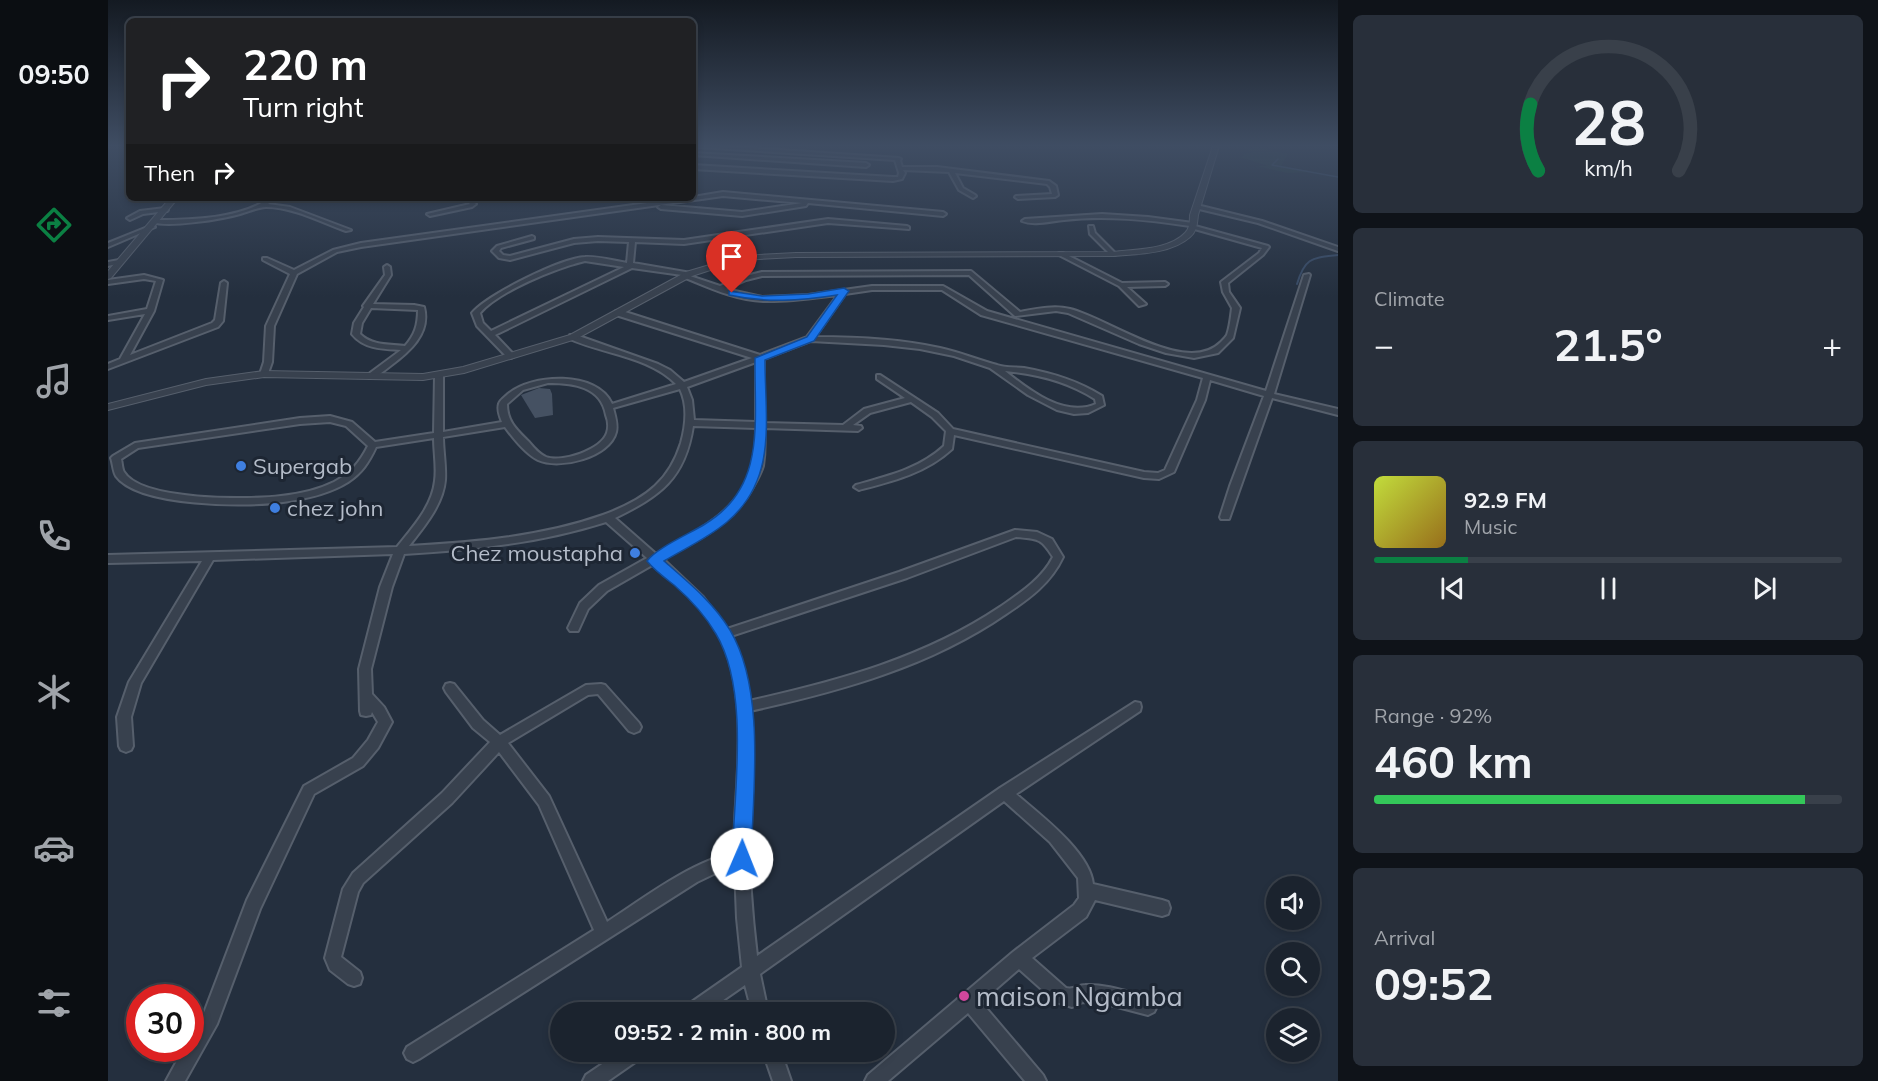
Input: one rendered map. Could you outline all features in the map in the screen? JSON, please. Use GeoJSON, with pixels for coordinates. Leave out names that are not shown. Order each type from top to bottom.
{"type":"FeatureCollection","features":[{"type":"Feature","properties":{"kind":"street"},"geometry":{"type":"LineString","coordinates":[[696,199],[713,196]]}},
{"type":"Feature","properties":{"kind":"street"},"geometry":{"type":"LineString","coordinates":[[761,196],[943,214]]}},
{"type":"Feature","properties":{"kind":"street"},"geometry":{"type":"LineString","coordinates":[[1017,197],[1028,196]]}},
{"type":"Feature","properties":{"kind":"street"},"geometry":{"type":"LineString","coordinates":[[108,407],[206,382],[264,374],[439,376],[573,337],[687,275],[721,262],[762,256],[1113,254],[1168,245],[1188,235],[1193,226],[1200,196]]}},
{"type":"Feature","properties":{"kind":"street"},"geometry":{"type":"LineString","coordinates":[[108,276],[154,225],[172,201]]}},
{"type":"Feature","properties":{"kind":"street"},"geometry":{"type":"LineString","coordinates":[[265,205],[269,201]]}},
{"type":"Feature","properties":{"kind":"street"},"geometry":{"type":"LineString","coordinates":[[430,214],[470,206],[473,204],[470,201]]}},
{"type":"Feature","properties":{"kind":"street"},"geometry":{"type":"LineString","coordinates":[[264,374],[268,359],[271,324],[282,304],[294,273],[335,251],[362,244],[680,201]]}},
{"type":"Feature","properties":{"kind":"street"},"geometry":{"type":"LineString","coordinates":[[645,206],[742,214],[818,201]]}},
{"type":"Feature","properties":{"kind":"street"},"geometry":{"type":"LineString","coordinates":[[108,245],[154,225],[196,221],[265,205],[288,208],[348,230]]}},
{"type":"Feature","properties":{"kind":"street"},"geometry":{"type":"LineString","coordinates":[[1197,207],[1268,222],[1338,247]]}},
{"type":"Feature","properties":{"kind":"street"},"geometry":{"type":"LineString","coordinates":[[130,218],[142,213],[165,210]]}},
{"type":"Feature","properties":{"kind":"street"},"geometry":{"type":"LineString","coordinates":[[720,289],[744,278],[762,274],[971,273],[1018,314],[1070,311],[1153,346],[1182,355],[1203,356],[1222,349],[1233,330],[1236,308],[1226,292],[1224,282],[1266,248],[1259,244],[1193,226],[1162,220],[1071,217],[1045,222],[1025,221]]}},
{"type":"Feature","properties":{"kind":"street"},"geometry":{"type":"LineString","coordinates":[[532,238],[502,246],[495,251],[499,256],[510,258],[574,241],[598,238],[684,242],[828,221],[907,228]]}},
{"type":"Feature","properties":{"kind":"street"},"geometry":{"type":"LineString","coordinates":[[1091,227],[1092,233],[1113,254]]}},
{"type":"Feature","properties":{"kind":"street"},"geometry":{"type":"LineString","coordinates":[[631,265],[632,240]]}},
{"type":"Feature","properties":{"kind":"street"},"geometry":{"type":"LineString","coordinates":[[1061,254],[1121,285],[1142,304]]}},
{"type":"Feature","properties":{"kind":"street"},"geometry":{"type":"LineString","coordinates":[[265,260],[294,273]]}},
{"type":"Feature","properties":{"kind":"street"},"geometry":{"type":"LineString","coordinates":[[511,356],[480,324],[476,313],[481,306],[497,297],[578,260],[631,265],[687,275],[720,289],[762,299],[808,297],[844,291],[917,286],[943,288],[984,313],[1269,395],[1338,412]]}},
{"type":"Feature","properties":{"kind":"street"},"geometry":{"type":"LineString","coordinates":[[108,264],[119,262]]}},
{"type":"Feature","properties":{"kind":"street"},"geometry":{"type":"LineString","coordinates":[[491,334],[631,265]]}},
{"type":"Feature","properties":{"kind":"street"},"geometry":{"type":"LineString","coordinates":[[387,267],[388,275],[358,322],[357,337],[367,343],[406,348]]}},
{"type":"Feature","properties":{"kind":"street"},"geometry":{"type":"LineString","coordinates":[[1225,516],[1234,481],[1261,421],[1306,275]]}},
{"type":"Feature","properties":{"kind":"street"},"geometry":{"type":"LineString","coordinates":[[108,282],[144,277],[160,280],[150,311],[124,360]]}},
{"type":"Feature","properties":{"kind":"street"},"geometry":{"type":"LineString","coordinates":[[108,367],[215,325],[219,321],[224,283]]}},
{"type":"Feature","properties":{"kind":"street"},"geometry":{"type":"LineString","coordinates":[[1121,285],[1165,284]]}},
{"type":"Feature","properties":{"kind":"street"},"geometry":{"type":"LineString","coordinates":[[810,339],[844,291]]}},
{"type":"Feature","properties":{"kind":"street"},"geometry":{"type":"LineString","coordinates":[[367,306],[408,306],[421,309],[422,330],[417,339],[373,375]]}},
{"type":"Feature","properties":{"kind":"street"},"geometry":{"type":"LineString","coordinates":[[108,318],[150,311]]}},
{"type":"Feature","properties":{"kind":"street"},"geometry":{"type":"LineString","coordinates":[[619,313],[760,358]]}},
{"type":"Feature","properties":{"kind":"street"},"geometry":{"type":"LineString","coordinates":[[108,559],[400,550],[520,539],[607,517],[641,501],[668,478],[683,451],[689,423],[689,408],[683,386],[669,373],[657,367],[573,337]]}},
{"type":"Feature","properties":{"kind":"street"},"geometry":{"type":"LineString","coordinates":[[609,406],[683,386],[810,339],[928,346],[997,369],[1021,370],[1076,384],[1099,398],[1100,405],[1091,409],[1078,409],[1043,401],[1024,392],[997,369]]}},
{"type":"Feature","properties":{"kind":"street"},"geometry":{"type":"LineString","coordinates":[[574,628],[582,605],[596,593],[720,521],[741,502],[749,489],[759,459],[760,358]]}},
{"type":"Feature","properties":{"kind":"street"},"geometry":{"type":"LineString","coordinates":[[176,1081],[211,1018],[253,906],[309,790],[358,762],[373,744],[385,722],[380,711],[367,705],[364,669],[400,550],[424,520],[438,493],[440,481],[439,376]]}},
{"type":"Feature","properties":{"kind":"street"},"geometry":{"type":"LineString","coordinates":[[880,376],[935,415],[950,431],[1153,476],[1169,472],[1202,400],[1207,377]]}},
{"type":"Feature","properties":{"kind":"street"},"geometry":{"type":"LineString","coordinates":[[563,381],[588,386],[605,398],[609,406],[612,429],[610,437],[588,454],[572,460],[554,462],[541,459],[507,424],[503,403],[510,395],[533,384],[563,381]]}},
{"type":"Feature","properties":{"kind":"street"},"geometry":{"type":"LineString","coordinates":[[844,428],[867,411],[912,399]]}},
{"type":"Feature","properties":{"kind":"street"},"geometry":{"type":"LineString","coordinates":[[300,421],[341,421],[356,428],[373,446],[362,466],[344,480],[324,490],[280,500],[219,502],[162,497],[125,486],[116,479],[110,468],[121,453],[135,446],[300,421]]}},
{"type":"Feature","properties":{"kind":"street"},"geometry":{"type":"LineString","coordinates":[[689,423],[858,428]]}},
{"type":"Feature","properties":{"kind":"street"},"geometry":{"type":"LineString","coordinates":[[373,446],[507,424]]}},
{"type":"Feature","properties":{"kind":"street"},"geometry":{"type":"LineString","coordinates":[[859,487],[912,472],[935,461],[949,447],[950,431]]}},
{"type":"Feature","properties":{"kind":"street"},"geometry":{"type":"LineString","coordinates":[[607,517],[695,596],[724,634],[746,707],[742,859],[750,973],[757,1002]]}},
{"type":"Feature","properties":{"kind":"street"},"geometry":{"type":"LineString","coordinates":[[724,634],[893,579],[1015,533],[1027,533],[1048,541],[1058,557],[1047,574],[1030,591],[973,632],[882,671],[828,689],[746,707]]}},
{"type":"Feature","properties":{"kind":"street"},"geometry":{"type":"LineString","coordinates":[[126,746],[124,717],[135,682],[210,557]]}},
{"type":"Feature","properties":{"kind":"street"},"geometry":{"type":"LineString","coordinates":[[450,688],[478,724],[499,742],[544,801],[603,932]]}},
{"type":"Feature","properties":{"kind":"street"},"geometry":{"type":"LineString","coordinates":[[354,978],[336,964],[333,958],[351,889],[358,878],[447,798],[499,742],[593,688],[605,692],[634,727]]}},
{"type":"Feature","properties":{"kind":"street"},"geometry":{"type":"LineString","coordinates":[[707,1002],[1005,793],[1135,706]]}},
{"type":"Feature","properties":{"kind":"street"},"geometry":{"type":"LineString","coordinates":[[873,1081],[1019,958],[1080,911],[1087,899],[1085,876],[1055,837],[1005,793]]}},
{"type":"Feature","properties":{"kind":"street"},"geometry":{"type":"LineString","coordinates":[[413,1053],[603,932],[711,868],[742,859]]}},
{"type":"Feature","properties":{"kind":"street"},"geometry":{"type":"LineString","coordinates":[[1088,890],[1162,908]]}},
{"type":"Feature","properties":{"kind":"street"},"geometry":{"type":"LineString","coordinates":[[1019,958],[1062,996],[1072,998],[1082,993],[1106,995],[1148,1006]]}},
{"type":"Feature","properties":{"kind":"street"},"geometry":{"type":"LineString","coordinates":[[969,1001],[1037,1081]]}},
{"type":"Feature","properties":{"kind":"street"},"geometry":{"type":"LineString","coordinates":[[592,1081],[620,1062]]}},
{"type":"Feature","properties":{"kind":"street"},"geometry":{"type":"LineString","coordinates":[[775,1062],[782,1081]]}},
{"type":"Feature","properties":{"kind":"building"},"geometry":{"type":"Polygon","coordinates":[[[539,388],[550,389],[553,415],[535,418],[521,395],[539,388]]]}},
{"type":"Feature","properties":{"kind":"waterway"},"geometry":{"type":"LineString","coordinates":[[1297,284],[1303,268],[1311,260],[1338,255]]}},
{"type":"Feature","properties":{"kind":"place","name":"Supergab"},"geometry":{"type":"Point","coordinates":[241,466]}},
{"type":"Feature","properties":{"kind":"place","name":"chez john"},"geometry":{"type":"Point","coordinates":[275,508]}},
{"type":"Feature","properties":{"kind":"place","name":"Chez moustapha"},"geometry":{"type":"Point","coordinates":[635,553]}},
{"type":"Feature","properties":{"kind":"place","name":"maison Ngamba"},"geometry":{"type":"Point","coordinates":[964,996]}},
{"type":"Feature","properties":{"kind":"route"},"geometry":{"type":"LineString","coordinates":[[732,293],[762,299],[808,297],[844,291],[810,339],[760,358],[759,459],[749,489],[741,502],[720,521],[683,546],[654,561],[695,596],[710,614],[724,634],[735,665],[746,707],[742,859]]}}]}
